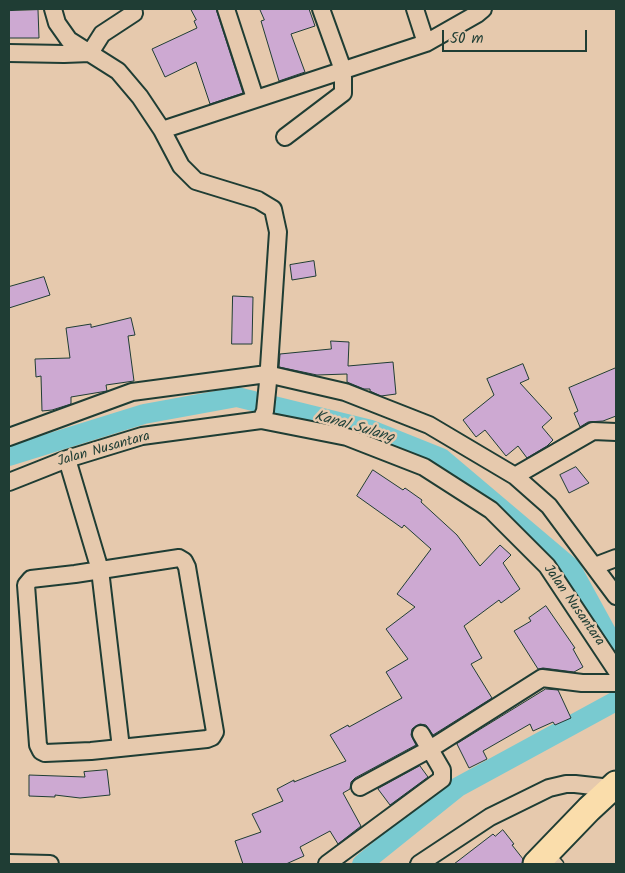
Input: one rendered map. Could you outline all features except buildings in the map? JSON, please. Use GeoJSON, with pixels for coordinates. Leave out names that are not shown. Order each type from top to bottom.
{"type":"FeatureCollection","features":[{"type":"Feature","properties":{"kind":"main road"},"geometry":{"type":"LineString","coordinates":[[547,860],[614,786]]}},
{"type":"Feature","properties":{"kind":"street"},"geometry":{"type":"LineString","coordinates":[[53,9],[57,23],[69,40],[118,71],[140,97],[162,130],[181,166],[196,181],[258,200],[273,209],[278,232],[268,378],[263,416]]}},
{"type":"Feature","properties":{"kind":"street"},"geometry":{"type":"LineString","coordinates":[[226,9],[255,98]]}},
{"type":"Feature","properties":{"kind":"street"},"geometry":{"type":"LineString","coordinates":[[285,137],[343,93],[343,70],[321,9]]}},
{"type":"Feature","properties":{"kind":"street"},"geometry":{"type":"LineString","coordinates":[[415,9],[426,43]]}},
{"type":"Feature","properties":{"kind":"street"},"geometry":{"type":"LineString","coordinates":[[162,130],[426,43],[483,9]]}},
{"type":"Feature","properties":{"kind":"street"},"geometry":{"type":"LineString","coordinates":[[90,53],[102,34],[134,13]]}},
{"type":"Feature","properties":{"kind":"street"},"geometry":{"type":"LineString","coordinates":[[9,53],[90,53]]}},
{"type":"Feature","properties":{"kind":"street"},"geometry":{"type":"LineString","coordinates":[[9,437],[132,392],[268,378],[345,392],[429,425],[515,476],[549,506],[616,596]]}},
{"type":"Feature","properties":{"kind":"street","name":"Jalan Nusantara"},"geometry":{"type":"LineString","coordinates":[[9,482],[67,459],[142,436],[263,416],[347,437],[424,467],[492,510],[547,566],[616,670]]}},
{"type":"Feature","properties":{"kind":"street"},"geometry":{"type":"LineString","coordinates":[[515,476],[593,431],[616,432]]}},
{"type":"Feature","properties":{"kind":"street"},"geometry":{"type":"LineString","coordinates":[[67,459],[100,570],[121,748]]}},
{"type":"Feature","properties":{"kind":"street"},"geometry":{"type":"LineString","coordinates":[[179,558],[186,563],[215,732],[207,739],[121,748],[45,753],[41,751],[38,745],[26,585],[31,579],[179,558]]}},
{"type":"Feature","properties":{"kind":"street"},"geometry":{"type":"LineString","coordinates":[[594,566],[616,558]]}},
{"type":"Feature","properties":{"kind":"street"},"geometry":{"type":"LineString","coordinates":[[360,787],[430,749],[542,678],[582,684],[616,683]]}},
{"type":"Feature","properties":{"kind":"street"},"geometry":{"type":"LineString","coordinates":[[327,864],[440,782],[442,770],[421,734]]}},
{"type":"Feature","properties":{"kind":"street"},"geometry":{"type":"LineString","coordinates":[[419,864],[490,817],[549,788],[566,784],[614,786]]}},
{"type":"Feature","properties":{"kind":"street"},"geometry":{"type":"LineString","coordinates":[[9,863],[50,864]]}},
{"type":"Feature","properties":{"kind":"waterway","name":"Kanal Sulang"},"geometry":{"type":"LineString","coordinates":[[9,456],[144,414],[237,397],[371,430],[441,458],[571,568],[616,650]]}},
{"type":"Feature","properties":{"kind":"waterway"},"geometry":{"type":"LineString","coordinates":[[362,864],[458,787],[616,701]]}}]}
